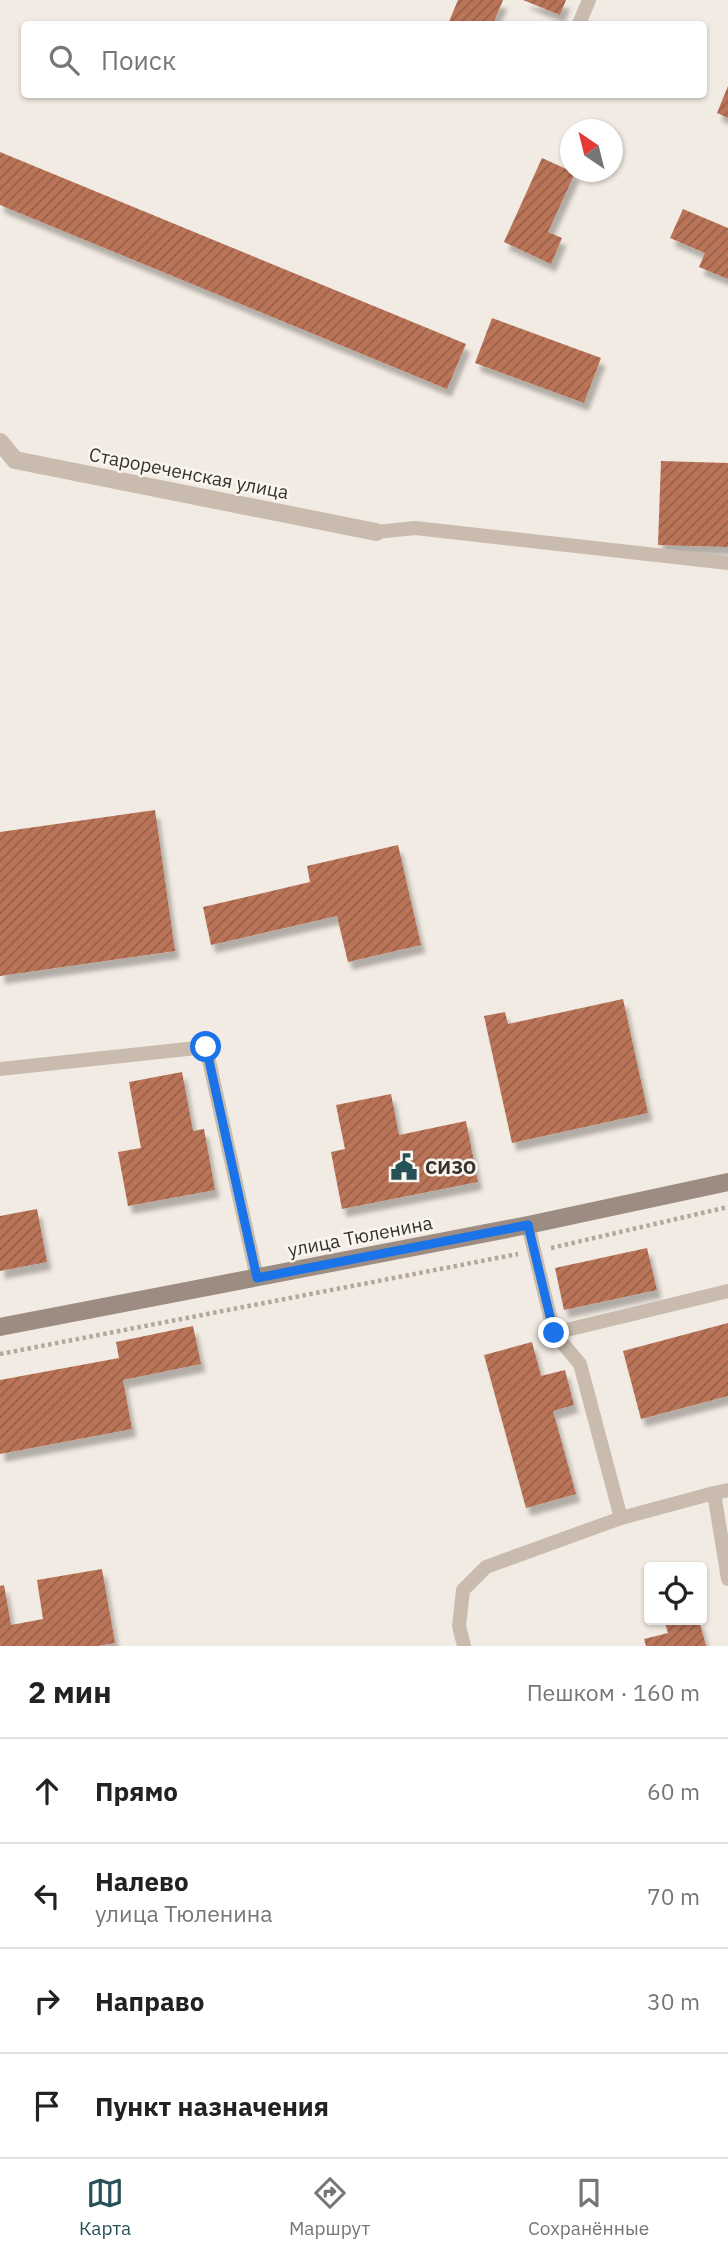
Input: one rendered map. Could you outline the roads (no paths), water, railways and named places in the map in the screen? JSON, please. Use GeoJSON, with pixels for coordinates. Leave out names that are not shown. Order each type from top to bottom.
{"type":"FeatureCollection","features":[{"type":"Feature","properties":{"kind":"main road","name":"улица Тюленина"},"geometry":{"type":"LineString","coordinates":[[0,1326],[528,1225],[728,1182]]}},
{"type":"Feature","properties":{"kind":"street","name":"Старореченская улица"},"geometry":{"type":"LineString","coordinates":[[0,442],[15,460],[376,532]]}},
{"type":"Feature","properties":{"kind":"lane"},"geometry":{"type":"LineString","coordinates":[[580,21],[589,0]]}},
{"type":"Feature","properties":{"kind":"lane"},"geometry":{"type":"LineString","coordinates":[[376,532],[415,528],[728,563]]}},
{"type":"Feature","properties":{"kind":"lane"},"geometry":{"type":"LineString","coordinates":[[0,1069],[206,1047],[257,1278]]}},
{"type":"Feature","properties":{"kind":"lane"},"geometry":{"type":"LineString","coordinates":[[528,1225],[554,1333],[580,1364],[621,1518]]}},
{"type":"Feature","properties":{"kind":"lane"},"geometry":{"type":"LineString","coordinates":[[554,1333],[728,1291]]}},
{"type":"Feature","properties":{"kind":"lane"},"geometry":{"type":"LineString","coordinates":[[464,1646],[459,1626],[463,1590],[486,1567],[621,1518],[721,1492],[728,1580]]}},
{"type":"Feature","properties":{"kind":"place","name":"СИЗО"},"geometry":{"type":"Point","coordinates":[404,1167]}}]}
